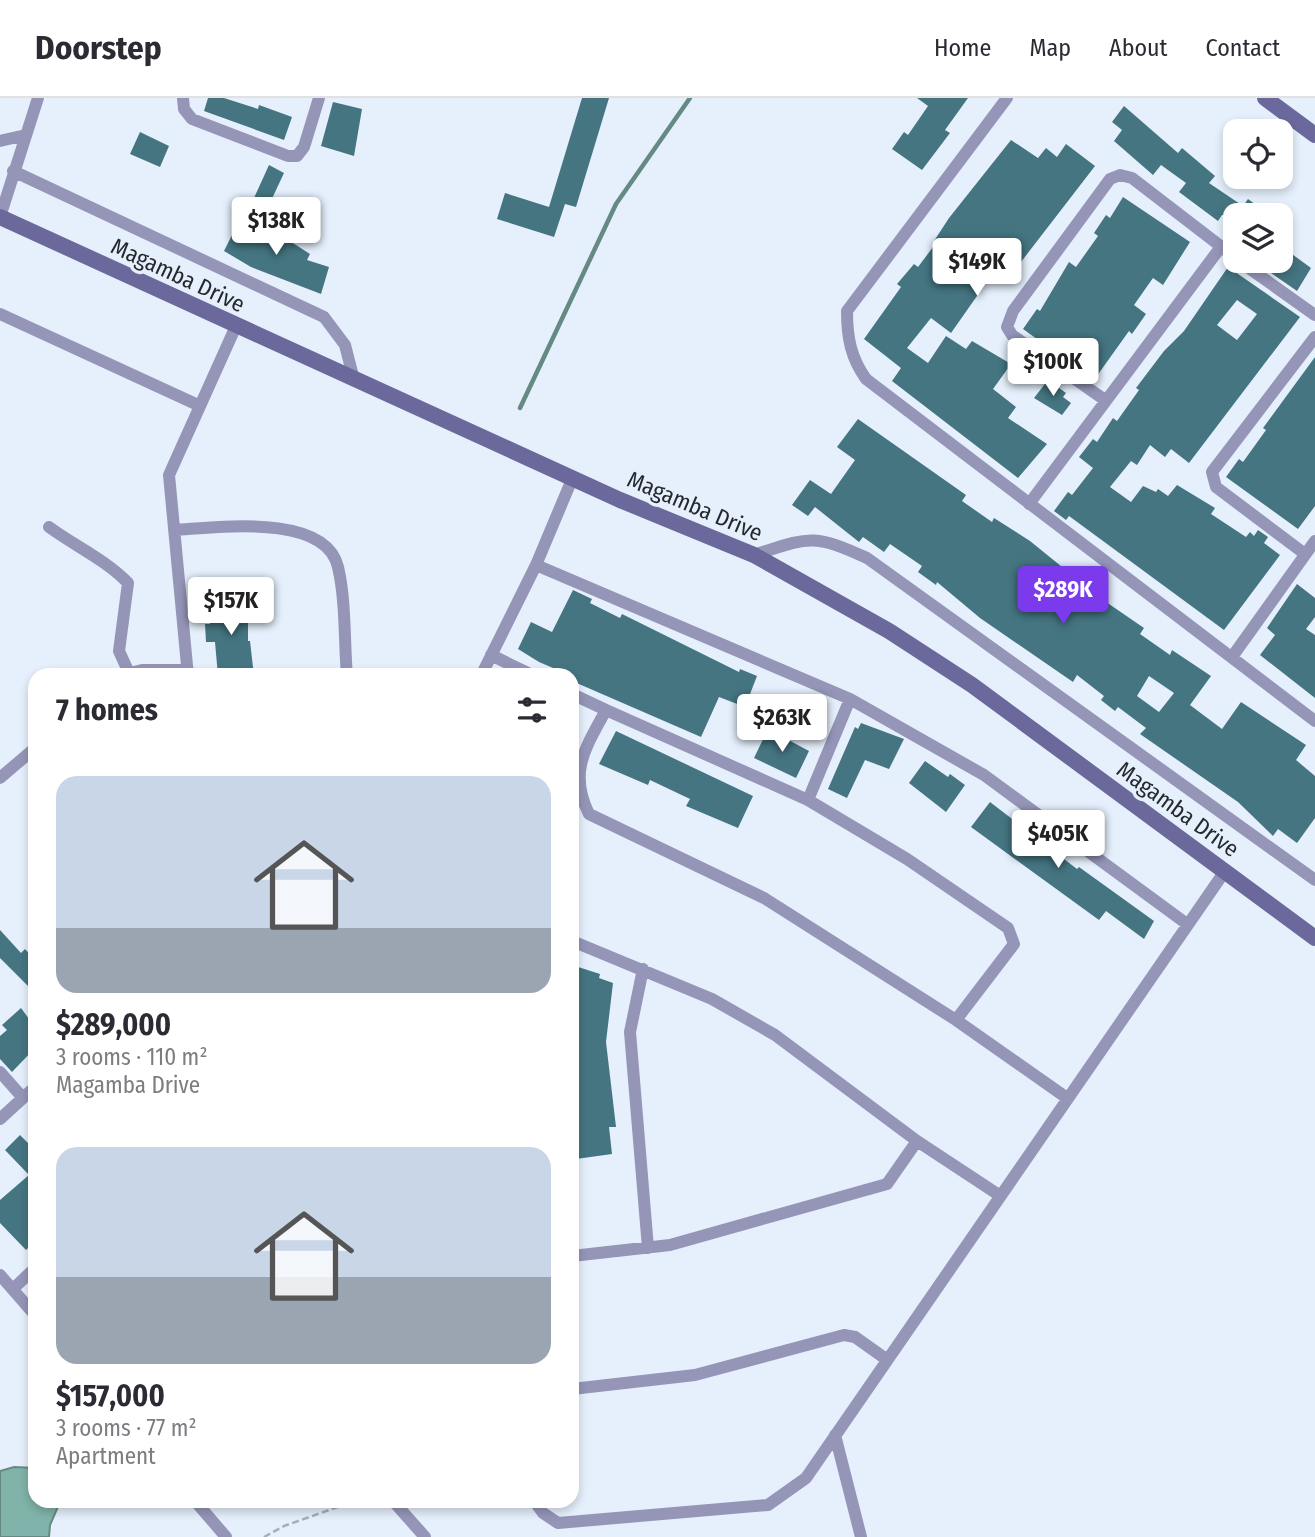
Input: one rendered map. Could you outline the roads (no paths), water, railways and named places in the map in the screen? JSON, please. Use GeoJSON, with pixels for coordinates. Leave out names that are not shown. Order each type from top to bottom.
{"type":"FeatureCollection","features":[{"type":"Feature","properties":{"kind":"street"},"geometry":{"type":"LineString","coordinates":[[0,217],[38,98]]}},
{"type":"Feature","properties":{"kind":"street"},"geometry":{"type":"LineString","coordinates":[[183,98],[184,109],[192,119],[288,156],[298,156],[304,147],[319,98]]}},
{"type":"Feature","properties":{"kind":"street"},"geometry":{"type":"LineString","coordinates":[[1006,98],[847,311],[847,331],[853,358],[866,380],[1315,721]]}},
{"type":"Feature","properties":{"kind":"street"},"geometry":{"type":"LineString","coordinates":[[1265,98],[1315,135]]}},
{"type":"Feature","properties":{"kind":"street"},"geometry":{"type":"LineString","coordinates":[[0,141],[26,135]]}},
{"type":"Feature","properties":{"kind":"street"},"geometry":{"type":"LineString","coordinates":[[13,171],[324,317],[345,345],[354,380]]}},
{"type":"Feature","properties":{"kind":"street"},"geometry":{"type":"LineString","coordinates":[[1105,400],[1012,335],[1007,327],[1013,311],[1110,179],[1120,175],[1132,178],[1223,250]]}},
{"type":"Feature","properties":{"kind":"street","name":"Magamba Drive"},"geometry":{"type":"LineString","coordinates":[[0,217],[620,500],[754,555],[889,631],[972,685],[1315,938]]}},
{"type":"Feature","properties":{"kind":"street"},"geometry":{"type":"LineString","coordinates":[[1029,504],[1220,248]]}},
{"type":"Feature","properties":{"kind":"street"},"geometry":{"type":"LineString","coordinates":[[1255,273],[1315,315]]}},
{"type":"Feature","properties":{"kind":"street"},"geometry":{"type":"LineString","coordinates":[[0,314],[198,405]]}},
{"type":"Feature","properties":{"kind":"street"},"geometry":{"type":"LineString","coordinates":[[188,668],[169,475],[198,405],[236,326]]}},
{"type":"Feature","properties":{"kind":"street"},"geometry":{"type":"LineString","coordinates":[[1305,554],[1216,487],[1212,472],[1315,337]]}},
{"type":"Feature","properties":{"kind":"street"},"geometry":{"type":"LineString","coordinates":[[485,668],[536,565],[573,477]]}},
{"type":"Feature","properties":{"kind":"street"},"geometry":{"type":"LineString","coordinates":[[174,530],[258,525],[288,529],[318,542],[338,565],[345,668]]}},
{"type":"Feature","properties":{"kind":"street"},"geometry":{"type":"LineString","coordinates":[[49,527],[79,550],[115,569],[128,583],[119,651],[124,668]]}},
{"type":"Feature","properties":{"kind":"street"},"geometry":{"type":"LineString","coordinates":[[754,555],[808,538],[838,545],[867,558],[1315,880]]}},
{"type":"Feature","properties":{"kind":"street"},"geometry":{"type":"LineString","coordinates":[[1232,657],[1315,541]]}},
{"type":"Feature","properties":{"kind":"street"},"geometry":{"type":"LineString","coordinates":[[536,565],[850,699],[984,775],[1187,924]]}},
{"type":"Feature","properties":{"kind":"street"},"geometry":{"type":"LineString","coordinates":[[491,655],[518,668]]}},
{"type":"Feature","properties":{"kind":"street"},"geometry":{"type":"LineString","coordinates":[[579,697],[808,800],[908,859],[1011,932],[1014,944],[956,1020]]}},
{"type":"Feature","properties":{"kind":"street"},"geometry":{"type":"LineString","coordinates":[[808,800],[850,699]]}},
{"type":"Feature","properties":{"kind":"street"},"geometry":{"type":"LineString","coordinates":[[606,710],[580,758],[580,789],[589,814],[764,898],[956,1020],[1067,1098]]}},
{"type":"Feature","properties":{"kind":"street"},"geometry":{"type":"LineString","coordinates":[[0,778],[28,754]]}},
{"type":"Feature","properties":{"kind":"street"},"geometry":{"type":"LineString","coordinates":[[539,1508],[558,1523],[768,1505],[806,1478],[1225,871]]}},
{"type":"Feature","properties":{"kind":"street"},"geometry":{"type":"LineString","coordinates":[[579,944],[712,999],[775,1035],[917,1141],[999,1195]]}},
{"type":"Feature","properties":{"kind":"street"},"geometry":{"type":"LineString","coordinates":[[643,969],[630,1032],[648,1248]]}},
{"type":"Feature","properties":{"kind":"street"},"geometry":{"type":"LineString","coordinates":[[0,1072],[23,1098]]}},
{"type":"Feature","properties":{"kind":"street"},"geometry":{"type":"LineString","coordinates":[[0,1119],[28,1093]]}},
{"type":"Feature","properties":{"kind":"street"},"geometry":{"type":"LineString","coordinates":[[579,1255],[648,1248],[887,1184],[917,1141]]}},
{"type":"Feature","properties":{"kind":"street"},"geometry":{"type":"LineString","coordinates":[[0,1275],[28,1307]]}},
{"type":"Feature","properties":{"kind":"street"},"geometry":{"type":"LineString","coordinates":[[13,1289],[28,1275]]}},
{"type":"Feature","properties":{"kind":"street"},"geometry":{"type":"LineString","coordinates":[[579,1388],[695,1375],[844,1335],[855,1337],[886,1359]]}},
{"type":"Feature","properties":{"kind":"street"},"geometry":{"type":"LineString","coordinates":[[835,1435],[860,1537]]}},
{"type":"Feature","properties":{"kind":"street"},"geometry":{"type":"LineString","coordinates":[[201,1508],[226,1537]]}},
{"type":"Feature","properties":{"kind":"street"},"geometry":{"type":"LineString","coordinates":[[399,1508],[425,1537]]}},
{"type":"Feature","properties":{"kind":"waterway"},"geometry":{"type":"LineString","coordinates":[[520,408],[616,204],[690,98]]}}]}
